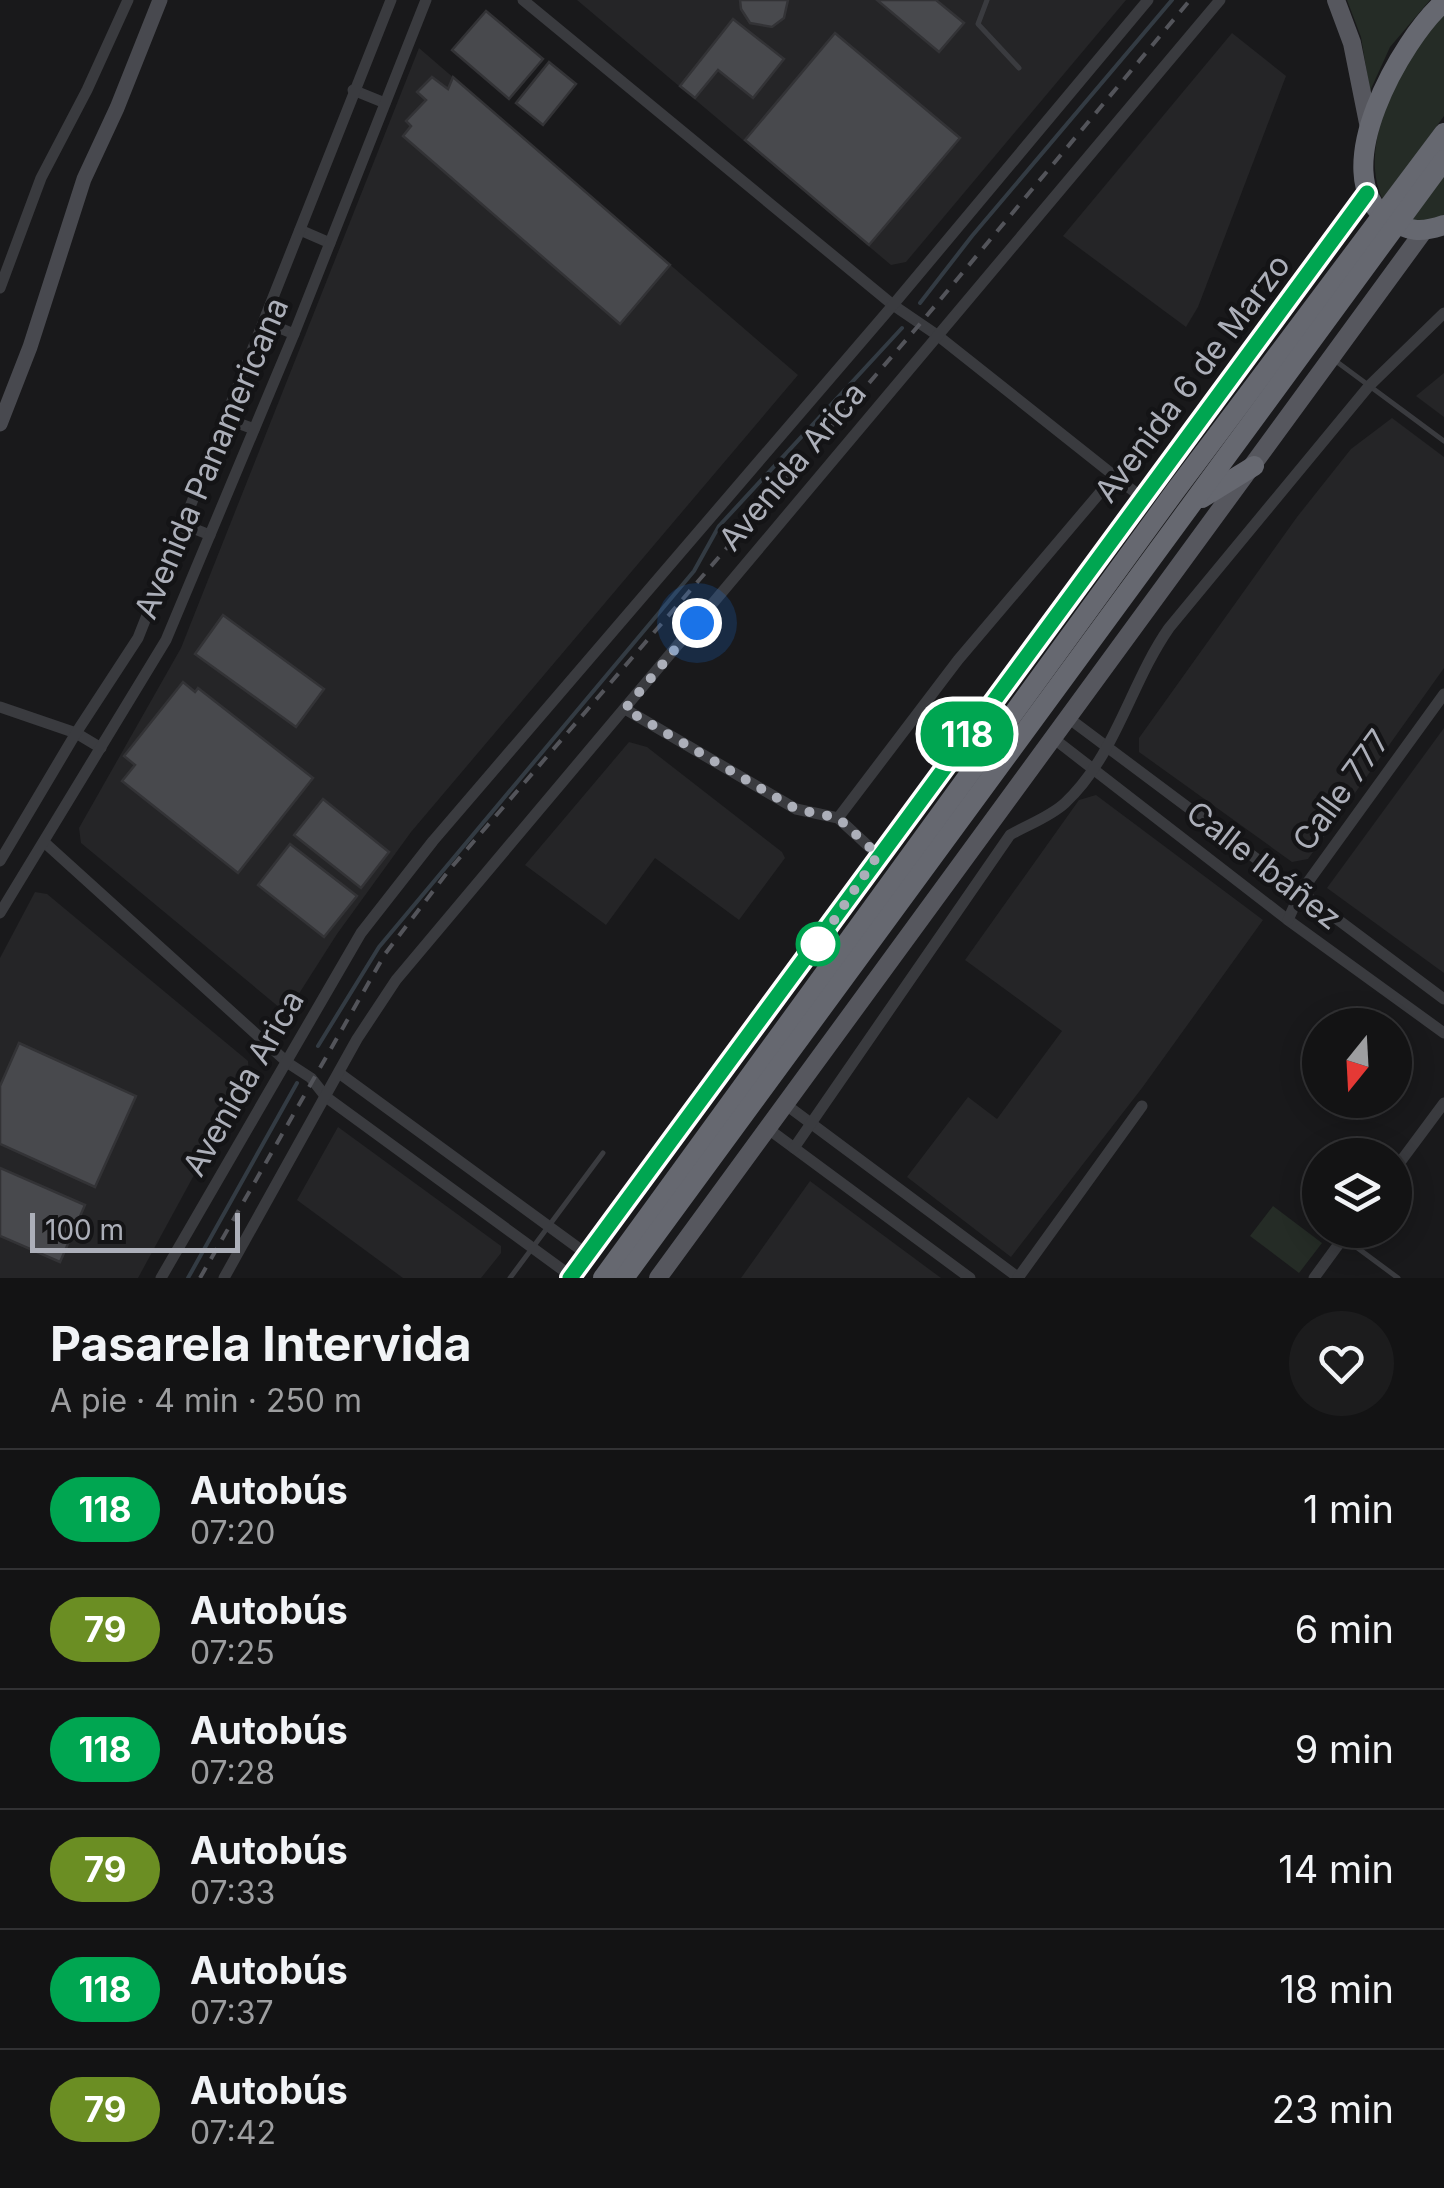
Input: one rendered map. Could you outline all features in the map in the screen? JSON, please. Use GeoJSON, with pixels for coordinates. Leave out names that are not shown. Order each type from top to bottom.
{"type":"FeatureCollection","features":[{"type":"Feature","properties":{"kind":"highway"},"geometry":{"type":"LineString","coordinates":[[1444,2],[1421,25],[1394,65],[1369,128],[1365,165],[1367,193],[1390,220],[1423,232],[1444,225]]}},
{"type":"Feature","properties":{"kind":"highway","name":"Avenida 6 de Marzo"},"geometry":{"type":"LineString","coordinates":[[624,1278],[1192,504],[1390,220],[1444,133]]}},
{"type":"Feature","properties":{"kind":"highway","name":"Avenida 6 de Marzo"},"geometry":{"type":"LineString","coordinates":[[604,1278],[1165,506],[1390,220],[1444,160]]}},
{"type":"Feature","properties":{"kind":"highway"},"geometry":{"type":"LineString","coordinates":[[1192,504],[1254,466]]}},
{"type":"Feature","properties":{"kind":"main road"},"geometry":{"type":"LineString","coordinates":[[0,424],[30,347],[84,179],[160,0]]}},
{"type":"Feature","properties":{"kind":"main road"},"geometry":{"type":"LineString","coordinates":[[1336,0],[1352,42],[1369,128]]}},
{"type":"Feature","properties":{"kind":"main road","name":"Avenida 6 de Marzo"},"geometry":{"type":"LineString","coordinates":[[570,1277],[1367,193]]}},
{"type":"Feature","properties":{"kind":"main road"},"geometry":{"type":"LineString","coordinates":[[658,1278],[1423,232]]}},
{"type":"Feature","properties":{"kind":"street"},"geometry":{"type":"LineString","coordinates":[[0,288],[41,178],[128,0]]}},
{"type":"Feature","properties":{"kind":"street","name":"Avenida Panamericana"},"geometry":{"type":"LineString","coordinates":[[0,861],[138,638],[392,0]]}},
{"type":"Feature","properties":{"kind":"street","name":"Avenida Panamericana"},"geometry":{"type":"LineString","coordinates":[[0,913],[161,648],[294,334],[426,0]]}},
{"type":"Feature","properties":{"kind":"street"},"geometry":{"type":"LineString","coordinates":[[523,0],[893,305],[1141,497]]}},
{"type":"Feature","properties":{"kind":"street","name":"Avenida Arica"},"geometry":{"type":"LineString","coordinates":[[161,1278],[362,933],[433,841],[893,305],[1148,0]]}},
{"type":"Feature","properties":{"kind":"street","name":"Avenida Arica"},"geometry":{"type":"LineString","coordinates":[[224,1278],[396,980],[1220,0]]}},
{"type":"Feature","properties":{"kind":"street"},"geometry":{"type":"LineString","coordinates":[[353,90],[385,103]]}},
{"type":"Feature","properties":{"kind":"street"},"geometry":{"type":"LineString","coordinates":[[300,230],[330,242]]}},
{"type":"Feature","properties":{"kind":"street"},"geometry":{"type":"LineString","coordinates":[[794,1148],[1010,834],[1063,805],[1094,768],[1109,747],[1148,660],[1169,628],[1370,386],[1444,314]]}},
{"type":"Feature","properties":{"kind":"street"},"geometry":{"type":"LineString","coordinates":[[265,322],[294,334]]}},
{"type":"Feature","properties":{"kind":"street"},"geometry":{"type":"LineString","coordinates":[[224,418],[254,429]]}},
{"type":"Feature","properties":{"kind":"street"},"geometry":{"type":"LineString","coordinates":[[838,818],[958,660],[1115,475]]}},
{"type":"Feature","properties":{"kind":"street"},"geometry":{"type":"LineString","coordinates":[[182,524],[210,534]]}},
{"type":"Feature","properties":{"kind":"street"},"geometry":{"type":"LineString","coordinates":[[138,638],[161,648]]}},
{"type":"Feature","properties":{"kind":"street","name":"Calle 777"},"geometry":{"type":"LineString","coordinates":[[1288,920],[1300,893],[1444,694]]}},
{"type":"Feature","properties":{"kind":"street"},"geometry":{"type":"LineString","coordinates":[[0,707],[76,733],[100,748]]}},
{"type":"Feature","properties":{"kind":"street"},"geometry":{"type":"LineString","coordinates":[[625,709],[796,809],[838,818],[878,855]]}},
{"type":"Feature","properties":{"kind":"street","name":"Calle Ibáñez"},"geometry":{"type":"LineString","coordinates":[[1067,717],[1444,998]]}},
{"type":"Feature","properties":{"kind":"street","name":"Calle Ibáñez"},"geometry":{"type":"LineString","coordinates":[[1053,738],[1288,920],[1444,1033]]}},
{"type":"Feature","properties":{"kind":"street"},"geometry":{"type":"LineString","coordinates":[[44,842],[288,1063],[311,1078],[326,1096],[570,1277]]}},
{"type":"Feature","properties":{"kind":"street"},"geometry":{"type":"LineString","coordinates":[[339,1073],[588,1254]]}},
{"type":"Feature","properties":{"kind":"street"},"geometry":{"type":"LineString","coordinates":[[1412,1146],[1444,1103]]}},
{"type":"Feature","properties":{"kind":"street"},"geometry":{"type":"LineString","coordinates":[[785,1104],[1019,1278],[1142,1106]]}},
{"type":"Feature","properties":{"kind":"street"},"geometry":{"type":"LineString","coordinates":[[768,1128],[970,1278]]}},
{"type":"Feature","properties":{"kind":"street"},"geometry":{"type":"LineString","coordinates":[[1314,1278],[1336,1248]]}},
{"type":"Feature","properties":{"kind":"lane"},"geometry":{"type":"LineString","coordinates":[[987,0],[978,24],[1018,68]]}},
{"type":"Feature","properties":{"kind":"lane"},"geometry":{"type":"LineString","coordinates":[[1330,358],[1444,440]]}},
{"type":"Feature","properties":{"kind":"lane"},"geometry":{"type":"LineString","coordinates":[[510,1278],[603,1152]]}},
{"type":"Feature","properties":{"kind":"lane"},"geometry":{"type":"LineString","coordinates":[[1363,1248],[1398,1278]]}},
{"type":"Feature","properties":{"kind":"shaded area"},"geometry":{"type":"Polygon","coordinates":[[[577,0],[1126,0],[906,262],[891,265],[577,0]]]}},
{"type":"Feature","properties":{"kind":"shaded area"},"geometry":{"type":"Polygon","coordinates":[[[1347,0],[1430,0],[1390,47],[1370,91],[1361,37],[1347,0]]]}},
{"type":"Feature","properties":{"kind":"shaded area"},"geometry":{"type":"Polygon","coordinates":[[[1444,15],[1444,116],[1383,200],[1376,178],[1379,127],[1400,76],[1444,15]]]}},
{"type":"Feature","properties":{"kind":"shaded area"},"geometry":{"type":"Polygon","coordinates":[[[1232,33],[1286,76],[1198,307],[1186,327],[1063,236],[1232,33]]]}},
{"type":"Feature","properties":{"kind":"shaded area"},"geometry":{"type":"Polygon","coordinates":[[[419,48],[798,375],[411,832],[293,1003],[280,1008],[81,843],[79,828],[181,648],[419,48]]]}},
{"type":"Feature","properties":{"kind":"shaded area"},"geometry":{"type":"Polygon","coordinates":[[[1444,176],[1444,216],[1421,222],[1411,220],[1444,176]]]}},
{"type":"Feature","properties":{"kind":"shaded area"},"geometry":{"type":"Polygon","coordinates":[[[1444,373],[1444,417],[1416,396],[1444,373]]]}},
{"type":"Feature","properties":{"kind":"shaded area"},"geometry":{"type":"Polygon","coordinates":[[[1392,418],[1444,457],[1444,668],[1308,859],[1292,862],[1139,752],[1139,738],[1297,517],[1351,449],[1392,418]]]}},
{"type":"Feature","properties":{"kind":"shaded area"},"geometry":{"type":"Polygon","coordinates":[[[1444,728],[1444,973],[1327,888],[1444,728]]]}},
{"type":"Feature","properties":{"kind":"shaded area"},"geometry":{"type":"Polygon","coordinates":[[[629,742],[647,747],[782,852],[785,858],[739,920],[655,858],[606,925],[525,865],[629,742]]]}},
{"type":"Feature","properties":{"kind":"shaded area"},"geometry":{"type":"Polygon","coordinates":[[[1096,795],[1263,920],[1142,1088],[1011,1257],[907,1177],[968,1097],[997,1119],[1062,1031],[965,960],[1079,800],[1096,795]]]}},
{"type":"Feature","properties":{"kind":"shaded area"},"geometry":{"type":"Polygon","coordinates":[[[35,892],[47,894],[248,1061],[249,1074],[138,1278],[0,1278],[0,958],[35,892]]]}},
{"type":"Feature","properties":{"kind":"shaded area"},"geometry":{"type":"Polygon","coordinates":[[[338,1127],[501,1246],[501,1253],[481,1278],[403,1278],[297,1200],[338,1127]]]}},
{"type":"Feature","properties":{"kind":"shaded area"},"geometry":{"type":"Polygon","coordinates":[[[810,1181],[941,1278],[741,1278],[810,1181]]]}},
{"type":"Feature","properties":{"kind":"shaded area"},"geometry":{"type":"Polygon","coordinates":[[[1273,1206],[1302,1228],[1302,1248],[1318,1248],[1299,1273],[1250,1236],[1273,1206]]]}},
{"type":"Feature","properties":{"kind":"building"},"geometry":{"type":"Polygon","coordinates":[[[740,0],[788,0],[784,18],[772,27],[750,23],[740,0]]]}},
{"type":"Feature","properties":{"kind":"building"},"geometry":{"type":"Polygon","coordinates":[[[877,0],[936,0],[964,23],[939,52],[877,0]]]}},
{"type":"Feature","properties":{"kind":"building"},"geometry":{"type":"Polygon","coordinates":[[[486,11],[543,59],[509,99],[452,50],[486,11]]]}},
{"type":"Feature","properties":{"kind":"building"},"geometry":{"type":"Polygon","coordinates":[[[733,19],[784,59],[753,98],[718,70],[695,98],[680,86],[733,19]]]}},
{"type":"Feature","properties":{"kind":"building"},"geometry":{"type":"Polygon","coordinates":[[[835,33],[960,138],[869,245],[745,140],[835,33]]]}},
{"type":"Feature","properties":{"kind":"building"},"geometry":{"type":"Polygon","coordinates":[[[549,62],[576,84],[543,125],[516,103],[549,62]]]}},
{"type":"Feature","properties":{"kind":"building"},"geometry":{"type":"Polygon","coordinates":[[[432,77],[448,89],[453,77],[670,265],[620,324],[403,136],[411,126],[406,121],[426,100],[417,92],[432,77]]]}},
{"type":"Feature","properties":{"kind":"building"},"geometry":{"type":"Polygon","coordinates":[[[223,615],[324,689],[296,727],[195,654],[223,615]]]}},
{"type":"Feature","properties":{"kind":"building"},"geometry":{"type":"Polygon","coordinates":[[[183,682],[195,692],[198,688],[313,778],[238,873],[122,781],[135,765],[124,756],[183,682]]]}},
{"type":"Feature","properties":{"kind":"building"},"geometry":{"type":"Polygon","coordinates":[[[323,799],[389,852],[361,888],[294,835],[323,799]]]}},
{"type":"Feature","properties":{"kind":"building"},"geometry":{"type":"Polygon","coordinates":[[[290,844],[357,896],[324,937],[258,885],[290,844]]]}},
{"type":"Feature","properties":{"kind":"building"},"geometry":{"type":"Polygon","coordinates":[[[19,1043],[136,1096],[95,1187],[0,1144],[0,1086],[19,1043]]]}},
{"type":"Feature","properties":{"kind":"building"},"geometry":{"type":"Polygon","coordinates":[[[0,1168],[85,1205],[60,1262],[0,1236],[0,1168]]]}},
{"type":"Feature","properties":{"kind":"waterway"},"geometry":{"type":"LineString","coordinates":[[920,303],[1172,0]]}},
{"type":"Feature","properties":{"kind":"waterway"},"geometry":{"type":"LineString","coordinates":[[318,1046],[379,947],[694,571],[719,526],[902,328]]}},
{"type":"Feature","properties":{"kind":"waterway"},"geometry":{"type":"LineString","coordinates":[[188,1278],[297,1083]]}},
{"type":"Feature","properties":{"kind":"railway"},"geometry":{"type":"LineString","coordinates":[[200,1278],[385,954],[450,869],[919,325],[1190,0]]}},
{"type":"Feature","properties":{"kind":"bus line","name":"118"},"geometry":{"type":"LineString","coordinates":[[570,1278],[1367,193]]}},
{"type":"Feature","properties":{"kind":"route"},"geometry":{"type":"LineString","coordinates":[[697,623],[625,709],[796,809],[838,818],[878,855],[818,944]]}}]}
